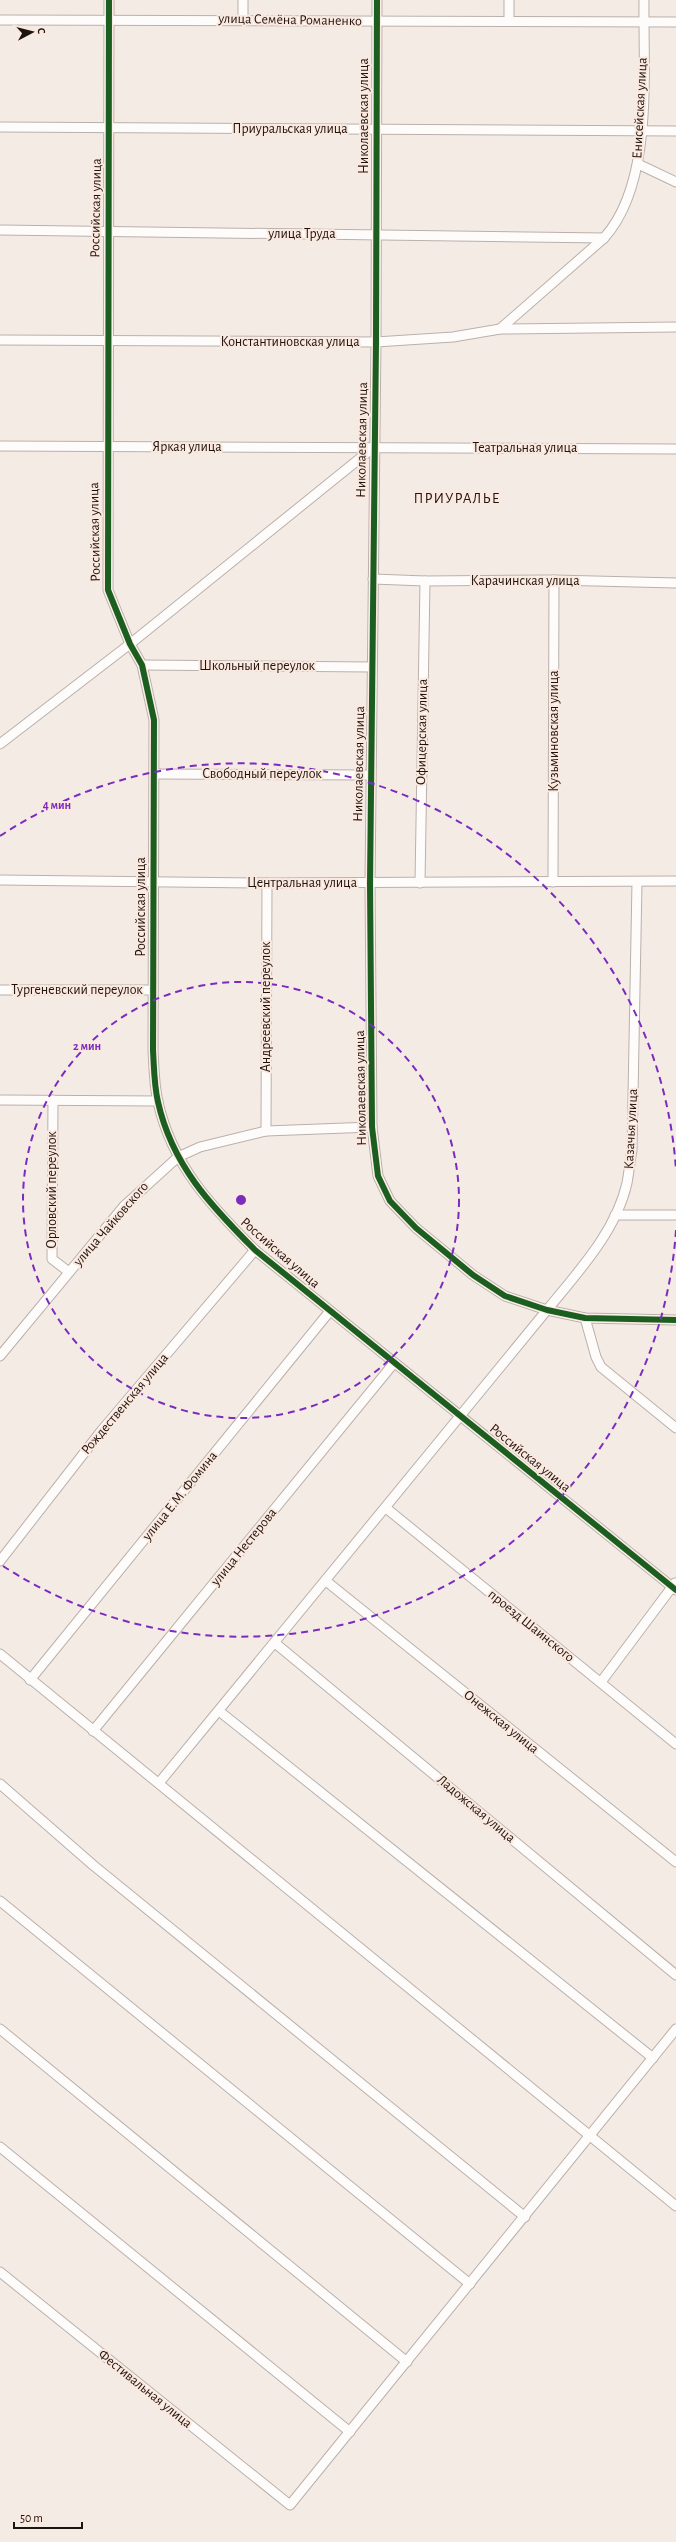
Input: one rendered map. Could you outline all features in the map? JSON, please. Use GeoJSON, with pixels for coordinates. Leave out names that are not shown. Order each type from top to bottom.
{"type":"FeatureCollection","features":[{"type":"Feature","properties":{"kind":"street","name":"Российская улица"},"geometry":{"type":"LineString","coordinates":[[108,0],[109,128],[106,447],[108,590],[130,644],[142,665],[154,720],[152,1050],[158,1101],[178,1157],[208,1203],[255,1250],[460,1418],[675,1586]]}},
{"type":"Feature","properties":{"kind":"street"},"geometry":{"type":"LineString","coordinates":[[242,19],[243,0]]}},
{"type":"Feature","properties":{"kind":"street","name":"Николаевская улица"},"geometry":{"type":"LineString","coordinates":[[377,0],[375,129],[376,342],[370,883],[372,1127],[378,1176],[390,1201],[402,1215],[473,1274],[505,1296],[547,1310],[585,1318],[676,1320]]}},
{"type":"Feature","properties":{"kind":"street"},"geometry":{"type":"LineString","coordinates":[[509,0],[509,21]]}},
{"type":"Feature","properties":{"kind":"street","name":"Енисейская улица"},"geometry":{"type":"LineString","coordinates":[[500,329],[604,238],[618,223],[638,164],[641,129],[644,0]]}},
{"type":"Feature","properties":{"kind":"street","name":"улица Семёна Романенко"},"geometry":{"type":"LineString","coordinates":[[0,20],[644,20],[676,22]]}},
{"type":"Feature","properties":{"kind":"street","name":"Приуральская улица"},"geometry":{"type":"LineString","coordinates":[[0,127],[641,129],[676,131]]}},
{"type":"Feature","properties":{"kind":"street"},"geometry":{"type":"LineString","coordinates":[[638,164],[676,182]]}},
{"type":"Feature","properties":{"kind":"street","name":"улица Труда"},"geometry":{"type":"LineString","coordinates":[[0,230],[107,233],[604,238]]}},
{"type":"Feature","properties":{"kind":"street","name":"Константиновская улица"},"geometry":{"type":"LineString","coordinates":[[0,340],[376,342],[453,337],[500,329],[676,327]]}},
{"type":"Feature","properties":{"kind":"street","name":"Яркая улица"},"geometry":{"type":"LineString","coordinates":[[0,446],[374,447]]}},
{"type":"Feature","properties":{"kind":"street"},"geometry":{"type":"LineString","coordinates":[[0,744],[130,644],[374,447]]}},
{"type":"Feature","properties":{"kind":"street","name":"Театральная улица"},"geometry":{"type":"LineString","coordinates":[[374,447],[676,449]]}},
{"type":"Feature","properties":{"kind":"street","name":"Карачинская улица"},"geometry":{"type":"LineString","coordinates":[[373,578],[425,581],[554,580],[676,583]]}},
{"type":"Feature","properties":{"kind":"street","name":"Кузьминовская улица"},"geometry":{"type":"LineString","coordinates":[[553,882],[554,580]]}},
{"type":"Feature","properties":{"kind":"street","name":"Офицерская улица"},"geometry":{"type":"LineString","coordinates":[[420,883],[425,581]]}},
{"type":"Feature","properties":{"kind":"street","name":"Школьный переулок"},"geometry":{"type":"LineString","coordinates":[[142,665],[372,667]]}},
{"type":"Feature","properties":{"kind":"street","name":"Свободный переулок"},"geometry":{"type":"LineString","coordinates":[[154,774],[370,775]]}},
{"type":"Feature","properties":{"kind":"street","name":"Центральная улица"},"geometry":{"type":"LineString","coordinates":[[0,880],[153,881],[267,884],[676,881]]}},
{"type":"Feature","properties":{"kind":"street","name":"Казачья улица"},"geometry":{"type":"LineString","coordinates":[[460,1418],[599,1243],[615,1215],[627,1184],[632,1150],[637,882]]}},
{"type":"Feature","properties":{"kind":"street","name":"Андреевский переулок"},"geometry":{"type":"LineString","coordinates":[[266,1131],[267,884]]}},
{"type":"Feature","properties":{"kind":"street","name":"Тургеневский переулок"},"geometry":{"type":"LineString","coordinates":[[0,990],[153,990]]}},
{"type":"Feature","properties":{"kind":"street"},"geometry":{"type":"LineString","coordinates":[[0,1100],[158,1101]]}},
{"type":"Feature","properties":{"kind":"street","name":"Орловский переулок"},"geometry":{"type":"LineString","coordinates":[[53,1100],[52,1259],[69,1272]]}},
{"type":"Feature","properties":{"kind":"street","name":"улица Чайковского"},"geometry":{"type":"LineString","coordinates":[[0,1356],[124,1206],[178,1157],[200,1147],[266,1131],[372,1127]]}},
{"type":"Feature","properties":{"kind":"street"},"geometry":{"type":"LineString","coordinates":[[615,1215],[676,1215]]}},
{"type":"Feature","properties":{"kind":"street","name":"Рождественская улица"},"geometry":{"type":"LineString","coordinates":[[0,1560],[102,1430],[255,1250]]}},
{"type":"Feature","properties":{"kind":"street","name":"улица Е.М. Фомина"},"geometry":{"type":"LineString","coordinates":[[30,1680],[330,1311]]}},
{"type":"Feature","properties":{"kind":"street"},"geometry":{"type":"LineString","coordinates":[[585,1318],[596,1357],[601,1367],[676,1428]]}},
{"type":"Feature","properties":{"kind":"street","name":"улица Нестерова"},"geometry":{"type":"LineString","coordinates":[[93,1731],[394,1364]]}},
{"type":"Feature","properties":{"kind":"street"},"geometry":{"type":"LineString","coordinates":[[159,1783],[460,1418]]}},
{"type":"Feature","properties":{"kind":"street","name":"проезд Шаинского"},"geometry":{"type":"LineString","coordinates":[[386,1508],[676,1744]]}},
{"type":"Feature","properties":{"kind":"street","name":"Онежская улица"},"geometry":{"type":"LineString","coordinates":[[326,1581],[676,1862]]}},
{"type":"Feature","properties":{"kind":"street"},"geometry":{"type":"LineString","coordinates":[[601,1682],[675,1586]]}},
{"type":"Feature","properties":{"kind":"street","name":"Ладожская улица"},"geometry":{"type":"LineString","coordinates":[[275,1643],[676,1975]]}},
{"type":"Feature","properties":{"kind":"street"},"geometry":{"type":"LineString","coordinates":[[0,1654],[676,2206]]}},
{"type":"Feature","properties":{"kind":"street"},"geometry":{"type":"LineString","coordinates":[[219,1711],[653,2058]]}},
{"type":"Feature","properties":{"kind":"street"},"geometry":{"type":"LineString","coordinates":[[0,1784],[93,1865],[525,2216]]}},
{"type":"Feature","properties":{"kind":"street"},"geometry":{"type":"LineString","coordinates":[[0,1901],[470,2284]]}},
{"type":"Feature","properties":{"kind":"street"},"geometry":{"type":"LineString","coordinates":[[0,2029],[407,2362]]}},
{"type":"Feature","properties":{"kind":"street"},"geometry":{"type":"LineString","coordinates":[[0,2147],[350,2432],[676,2029]]}},
{"type":"Feature","properties":{"kind":"street","name":"Фестивальная улица"},"geometry":{"type":"LineString","coordinates":[[0,2272],[290,2505],[350,2432]]}},
{"type":"Feature","properties":{"kind":"cycle path"},"geometry":{"type":"LineString","coordinates":[[109,0],[108,590],[130,644],[142,665],[154,720],[153,1050],[154,1076],[158,1102],[164,1125],[183,1165],[195,1183],[223,1217],[255,1250],[676,1590]]}},
{"type":"Feature","properties":{"kind":"cycle path"},"geometry":{"type":"LineString","coordinates":[[377,0],[376,342],[370,883],[372,1127],[378,1176],[390,1201],[416,1228],[473,1275],[505,1296],[547,1310],[585,1318],[676,1320]]}},
{"type":"Feature","properties":{"kind":"district","name":"ПРИУРАЛЬЕ"},"geometry":{"type":"Point","coordinates":[457,498]}}]}
